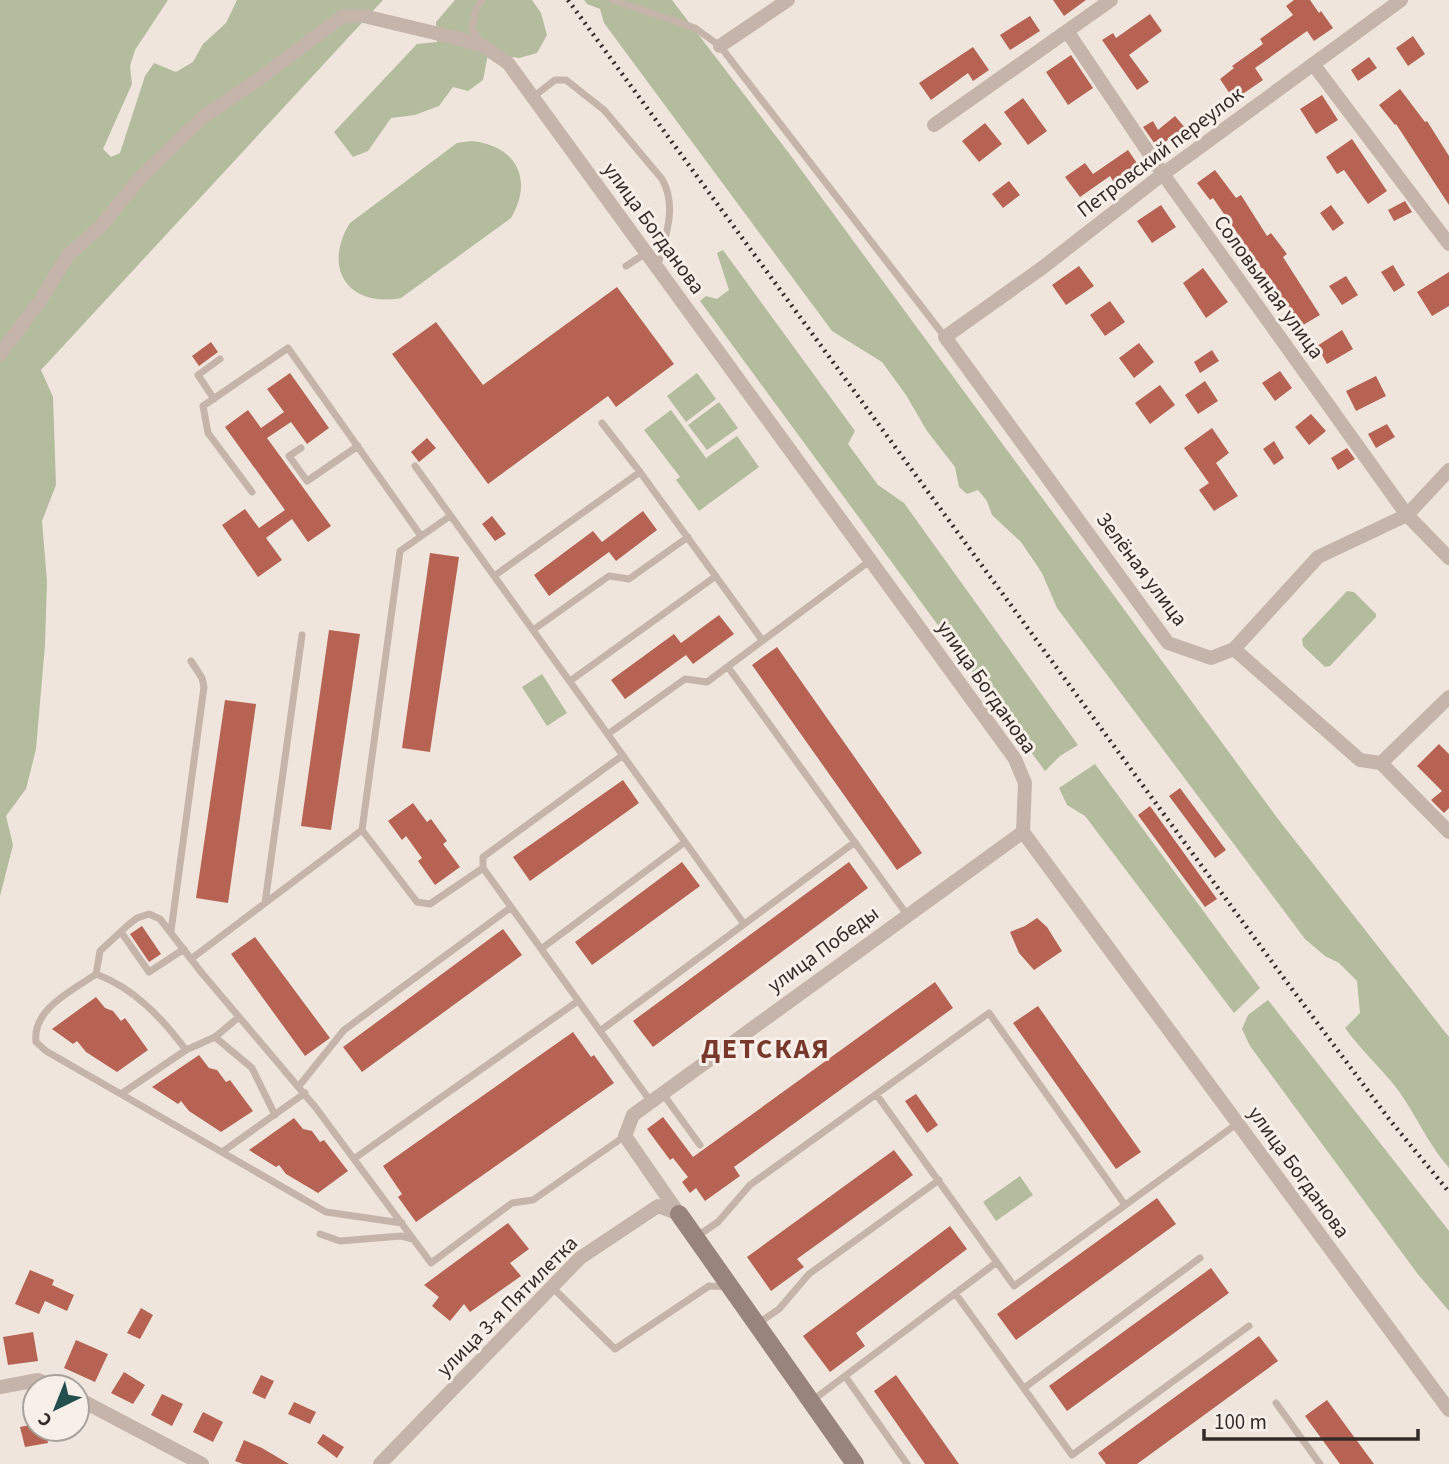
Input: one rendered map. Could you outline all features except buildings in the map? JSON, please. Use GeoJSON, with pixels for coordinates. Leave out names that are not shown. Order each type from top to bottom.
{"type":"FeatureCollection","features":[{"type":"Feature","properties":{"kind":"street"},"geometry":{"type":"LineString","coordinates":[[720,46],[788,0]]}},
{"type":"Feature","properties":{"kind":"street"},"geometry":{"type":"LineString","coordinates":[[934,125],[1111,0]]}},
{"type":"Feature","properties":{"kind":"street","name":"Петровский переулок"},"geometry":{"type":"LineString","coordinates":[[945,337],[1042,268],[1391,3]]}},
{"type":"Feature","properties":{"kind":"street"},"geometry":{"type":"LineString","coordinates":[[0,354],[40,301],[68,255],[101,226],[150,168],[202,118],[343,16],[364,16],[483,46]]}},
{"type":"Feature","properties":{"kind":"street","name":"Соловьиная улица"},"geometry":{"type":"LineString","coordinates":[[1067,31],[1163,174],[1407,515],[1449,558]]}},
{"type":"Feature","properties":{"kind":"street","name":"улица Богданова"},"geometry":{"type":"LineString","coordinates":[[483,46],[508,63],[1015,759],[1025,783],[1023,832],[1214,1083],[1238,1123],[1449,1410]]}},
{"type":"Feature","properties":{"kind":"street"},"geometry":{"type":"LineString","coordinates":[[1313,64],[1449,244]]}},
{"type":"Feature","properties":{"kind":"street","name":"Зелёная улица"},"geometry":{"type":"LineString","coordinates":[[945,337],[1168,643],[1211,658],[1234,649]]}},
{"type":"Feature","properties":{"kind":"street"},"geometry":{"type":"LineString","coordinates":[[1449,470],[1407,515],[1318,557],[1234,649],[1360,760],[1381,763],[1449,832]]}},
{"type":"Feature","properties":{"kind":"street"},"geometry":{"type":"LineString","coordinates":[[1381,763],[1449,697]]}},
{"type":"Feature","properties":{"kind":"street","name":"улица Победы"},"geometry":{"type":"LineString","coordinates":[[625,1136],[633,1115],[1023,832]]}},
{"type":"Feature","properties":{"kind":"street"},"geometry":{"type":"LineString","coordinates":[[625,1136],[855,1464]]}},
{"type":"Feature","properties":{"kind":"street","name":"улица 3-я Пятилетка"},"geometry":{"type":"LineString","coordinates":[[380,1464],[551,1286],[599,1244],[658,1206],[679,1214]]}},
{"type":"Feature","properties":{"kind":"street"},"geometry":{"type":"LineString","coordinates":[[0,1387],[21,1383]]}},
{"type":"Feature","properties":{"kind":"street"},"geometry":{"type":"LineString","coordinates":[[91,1405],[202,1464]]}},
{"type":"Feature","properties":{"kind":"lane"},"geometry":{"type":"LineString","coordinates":[[482,0],[476,9],[472,29],[483,46]]}},
{"type":"Feature","properties":{"kind":"lane"},"geometry":{"type":"LineString","coordinates":[[613,0],[695,28],[720,46],[945,337]]}},
{"type":"Feature","properties":{"kind":"lane"},"geometry":{"type":"LineString","coordinates":[[533,97],[555,80],[566,80],[604,110],[662,179],[671,206],[657,268]]}},
{"type":"Feature","properties":{"kind":"lane"},"geometry":{"type":"LineString","coordinates":[[626,266],[646,253]]}},
{"type":"Feature","properties":{"kind":"lane"},"geometry":{"type":"LineString","coordinates":[[252,492],[208,433],[204,406],[288,348],[421,536]]}},
{"type":"Feature","properties":{"kind":"lane"},"geometry":{"type":"LineString","coordinates":[[214,399],[198,375],[220,359]]}},
{"type":"Feature","properties":{"kind":"lane"},"geometry":{"type":"LineString","coordinates":[[602,423],[762,640]]}},
{"type":"Feature","properties":{"kind":"lane"},"geometry":{"type":"LineString","coordinates":[[301,448],[289,456],[307,481],[358,446]]}},
{"type":"Feature","properties":{"kind":"lane"},"geometry":{"type":"LineString","coordinates":[[415,466],[744,924]]}},
{"type":"Feature","properties":{"kind":"lane"},"geometry":{"type":"LineString","coordinates":[[494,576],[640,472]]}},
{"type":"Feature","properties":{"kind":"lane"},"geometry":{"type":"LineString","coordinates":[[450,516],[400,551],[362,830],[417,902],[430,904],[483,868]]}},
{"type":"Feature","properties":{"kind":"lane"},"geometry":{"type":"LineString","coordinates":[[533,630],[609,576],[629,579],[688,537]]}},
{"type":"Feature","properties":{"kind":"lane"},"geometry":{"type":"LineString","coordinates":[[608,734],[685,679],[706,682],[729,667],[871,560]]}},
{"type":"Feature","properties":{"kind":"lane"},"geometry":{"type":"LineString","coordinates":[[570,681],[716,576]]}},
{"type":"Feature","properties":{"kind":"lane"},"geometry":{"type":"LineString","coordinates":[[265,903],[302,635]]}},
{"type":"Feature","properties":{"kind":"lane"},"geometry":{"type":"LineString","coordinates":[[171,932],[171,916],[204,687],[202,678],[191,661]]}},
{"type":"Feature","properties":{"kind":"lane"},"geometry":{"type":"LineString","coordinates":[[729,667],[908,916]]}},
{"type":"Feature","properties":{"kind":"lane"},"geometry":{"type":"LineString","coordinates":[[623,755],[483,857],[483,868],[600,1031],[700,1145]]}},
{"type":"Feature","properties":{"kind":"lane"},"geometry":{"type":"LineString","coordinates":[[191,959],[362,830]]}},
{"type":"Feature","properties":{"kind":"lane"},"geometry":{"type":"LineString","coordinates":[[541,949],[685,842]]}},
{"type":"Feature","properties":{"kind":"lane"},"geometry":{"type":"LineString","coordinates":[[600,1031],[855,842]]}},
{"type":"Feature","properties":{"kind":"lane"},"geometry":{"type":"LineString","coordinates":[[299,1086],[344,1030],[510,908]]}},
{"type":"Feature","properties":{"kind":"lane"},"geometry":{"type":"LineString","coordinates":[[402,1223],[326,1212],[46,1051],[36,1042],[39,1020],[48,1009],[96,974],[100,951],[137,918],[149,914],[160,919],[299,1086],[355,1158],[414,1239],[430,1263],[512,1203],[533,1200],[625,1136]]}},
{"type":"Feature","properties":{"kind":"lane"},"geometry":{"type":"LineString","coordinates":[[121,932],[149,972],[184,949]]}},
{"type":"Feature","properties":{"kind":"lane"},"geometry":{"type":"LineString","coordinates":[[96,974],[115,981],[163,1020],[186,1050]]}},
{"type":"Feature","properties":{"kind":"lane"},"geometry":{"type":"LineString","coordinates":[[355,1158],[578,1001]]}},
{"type":"Feature","properties":{"kind":"lane"},"geometry":{"type":"LineString","coordinates":[[695,1237],[718,1223],[750,1185],[989,1013],[1125,1205]]}},
{"type":"Feature","properties":{"kind":"lane"},"geometry":{"type":"LineString","coordinates":[[121,1094],[186,1050],[215,1037],[240,1017]]}},
{"type":"Feature","properties":{"kind":"lane"},"geometry":{"type":"LineString","coordinates":[[215,1037],[252,1068],[275,1115]]}},
{"type":"Feature","properties":{"kind":"lane"},"geometry":{"type":"LineString","coordinates":[[222,1152],[304,1093]]}},
{"type":"Feature","properties":{"kind":"lane"},"geometry":{"type":"LineString","coordinates":[[876,1094],[1014,1286],[1238,1123]]}},
{"type":"Feature","properties":{"kind":"lane"},"geometry":{"type":"LineString","coordinates":[[756,1325],[779,1309],[809,1274],[939,1180]]}},
{"type":"Feature","properties":{"kind":"lane"},"geometry":{"type":"LineString","coordinates":[[320,1234],[340,1241],[401,1236],[414,1239]]}},
{"type":"Feature","properties":{"kind":"lane"},"geometry":{"type":"LineString","coordinates":[[1024,1388],[1200,1258]]}},
{"type":"Feature","properties":{"kind":"lane"},"geometry":{"type":"LineString","coordinates":[[810,1403],[997,1262]]}},
{"type":"Feature","properties":{"kind":"lane"},"geometry":{"type":"LineString","coordinates":[[551,1286],[615,1349],[709,1286],[730,1287]]}},
{"type":"Feature","properties":{"kind":"lane"},"geometry":{"type":"LineString","coordinates":[[955,1293],[1072,1455],[1249,1326]]}},
{"type":"Feature","properties":{"kind":"lane"},"geometry":{"type":"LineString","coordinates":[[845,1377],[908,1464]]}},
{"type":"Feature","properties":{"kind":"lane"},"geometry":{"type":"LineString","coordinates":[[1276,1404],[1320,1464]]}},
{"type":"Feature","properties":{"kind":"green space"},"geometry":{"type":"Polygon","coordinates":[[[0,0],[168,0],[135,50],[130,66],[132,84],[103,149],[111,157],[120,153],[145,76],[154,63],[176,72],[193,62],[203,44],[226,23],[237,0],[383,0],[41,370],[53,397],[56,485],[42,521],[47,581],[45,645],[36,749],[26,789],[6,816],[13,845],[0,896],[0,0]]]}},
{"type":"Feature","properties":{"kind":"green space"},"geometry":{"type":"Polygon","coordinates":[[[455,0],[532,0],[541,13],[547,35],[537,53],[519,58],[488,54],[483,80],[468,91],[453,87],[439,106],[415,115],[391,118],[368,151],[353,157],[334,132],[417,44],[437,42],[436,22],[455,0]]]}},
{"type":"Feature","properties":{"kind":"green space"},"geometry":{"type":"Polygon","coordinates":[[[584,0],[672,0],[788,152],[1278,819],[1449,1037],[1449,1168],[1395,1086],[1345,1028],[1360,1013],[1357,981],[1339,963],[1325,956],[1305,939],[1057,608],[1042,573],[1021,542],[992,515],[987,501],[978,490],[967,494],[959,487],[955,467],[927,431],[882,362],[832,331],[604,23],[600,9],[584,0]]]}},
{"type":"Feature","properties":{"kind":"green space"},"geometry":{"type":"Polygon","coordinates":[[[471,141],[499,149],[516,166],[521,190],[511,218],[401,298],[367,297],[354,291],[345,281],[340,269],[339,255],[350,223],[457,143],[471,141]]]}},
{"type":"Feature","properties":{"kind":"green space"},"geometry":{"type":"Polygon","coordinates":[[[723,250],[855,431],[848,444],[878,485],[904,503],[1078,745],[1060,756],[1045,771],[700,301],[706,296],[717,299],[729,290],[717,253],[723,250]]]}},
{"type":"Feature","properties":{"kind":"green space"},"geometry":{"type":"Polygon","coordinates":[[[697,373],[716,399],[686,422],[667,396],[697,373]]]}},
{"type":"Feature","properties":{"kind":"green space"},"geometry":{"type":"Polygon","coordinates":[[[719,402],[738,428],[707,450],[688,425],[719,402]]]}},
{"type":"Feature","properties":{"kind":"green space"},"geometry":{"type":"Polygon","coordinates":[[[671,410],[706,458],[737,436],[759,467],[699,511],[676,480],[680,477],[644,430],[671,410]]]}},
{"type":"Feature","properties":{"kind":"green space"},"geometry":{"type":"Polygon","coordinates":[[[1347,591],[1354,592],[1376,617],[1330,666],[1325,667],[1303,646],[1302,639],[1347,591]]]}},
{"type":"Feature","properties":{"kind":"green space"},"geometry":{"type":"Polygon","coordinates":[[[542,674],[567,713],[547,726],[522,687],[542,674]]]}},
{"type":"Feature","properties":{"kind":"green space"},"geometry":{"type":"Polygon","coordinates":[[[1095,764],[1260,988],[1234,1013],[1085,816],[1067,805],[1059,788],[1095,764]]]}},
{"type":"Feature","properties":{"kind":"green space"},"geometry":{"type":"Polygon","coordinates":[[[1268,1000],[1449,1231],[1449,1311],[1417,1273],[1250,1046],[1242,1029],[1248,1015],[1268,1000]]]}},
{"type":"Feature","properties":{"kind":"green space"},"geometry":{"type":"Polygon","coordinates":[[[1020,1176],[1033,1195],[996,1221],[983,1202],[1020,1176]]]}},
{"type":"Feature","properties":{"kind":"railway"},"geometry":{"type":"LineString","coordinates":[[568,0],[1283,977],[1389,1119],[1449,1192]]}},
{"type":"Feature","properties":{"kind":"district","name":"ДЕТСКАЯ"},"geometry":{"type":"Point","coordinates":[766,1049]}}]}
